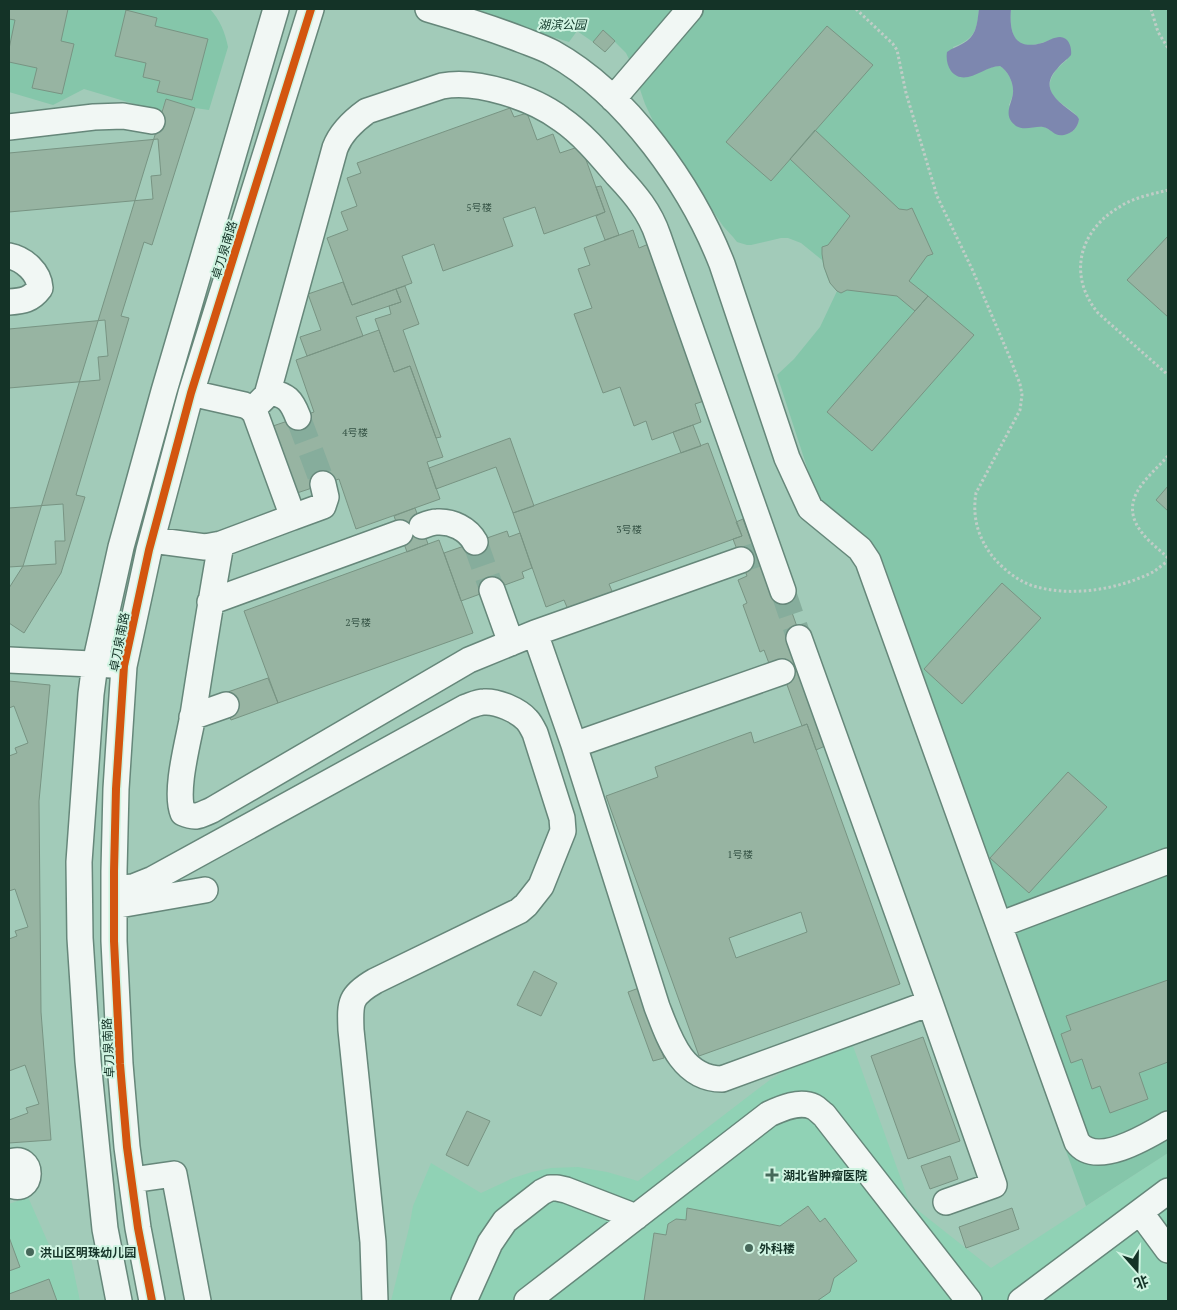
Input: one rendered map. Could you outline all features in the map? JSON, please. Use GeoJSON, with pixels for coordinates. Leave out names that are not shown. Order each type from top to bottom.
{"type":"FeatureCollection","features":[{"type":"Feature","properties":{"kind":"street","name":"卓刀泉南路"},"geometry":{"type":"LineString","coordinates":[[119,1301],[105,1229],[96,1151],[80,938],[79,862],[91,694],[95,664],[121,547],[164,390],[276,9]]}},
{"type":"Feature","properties":{"kind":"street","name":"卓刀泉南路"},"geometry":{"type":"LineString","coordinates":[[152,1301],[138,1228],[127,1147],[120,1064],[114,941],[116,789],[124,666],[152,540],[191,393],[310,9]]}},
{"type":"Feature","properties":{"kind":"street"},"geometry":{"type":"LineString","coordinates":[[428,9],[507,35],[551,52],[569,63],[591,79],[613,99],[644,133],[690,198],[714,244],[787,458],[810,508],[860,549],[868,561],[1074,1135],[1081,1147],[1087,1150],[1098,1151],[1120,1148],[1136,1142],[1168,1124]]}},
{"type":"Feature","properties":{"kind":"street"},"geometry":{"type":"LineString","coordinates":[[613,99],[690,9]]}},
{"type":"Feature","properties":{"kind":"street"},"geometry":{"type":"LineString","coordinates":[[252,410],[265,398],[269,391],[335,148],[344,130],[367,111],[442,86],[461,84],[494,89],[537,105],[568,124],[604,159],[648,212],[658,236],[755,555],[782,591]]}},
{"type":"Feature","properties":{"kind":"street"},"geometry":{"type":"LineString","coordinates":[[9,127],[113,116],[152,121]]}},
{"type":"Feature","properties":{"kind":"street"},"geometry":{"type":"LineString","coordinates":[[9,256],[27,264],[40,281],[40,288],[34,296],[24,300],[9,302]]}},
{"type":"Feature","properties":{"kind":"street"},"geometry":{"type":"LineString","coordinates":[[269,391],[288,398],[298,417]]}},
{"type":"Feature","properties":{"kind":"street"},"geometry":{"type":"LineString","coordinates":[[191,393],[244,405],[255,413],[293,517]]}},
{"type":"Feature","properties":{"kind":"street"},"geometry":{"type":"LineString","coordinates":[[152,540],[205,547],[221,544],[323,506],[326,498],[323,484]]}},
{"type":"Feature","properties":{"kind":"street"},"geometry":{"type":"LineString","coordinates":[[210,602],[440,521],[461,528],[475,542]]}},
{"type":"Feature","properties":{"kind":"street"},"geometry":{"type":"LineString","coordinates":[[221,544],[180,783],[180,806],[183,813],[191,817],[199,816],[212,810],[469,660],[534,633],[755,555]]}},
{"type":"Feature","properties":{"kind":"street"},"geometry":{"type":"LineString","coordinates":[[492,590],[512,643]]}},
{"type":"Feature","properties":{"kind":"street"},"geometry":{"type":"LineString","coordinates":[[534,633],[574,745],[658,1007],[673,1044],[687,1066],[699,1074],[714,1079],[722,1079],[930,1003]]}},
{"type":"Feature","properties":{"kind":"street"},"geometry":{"type":"LineString","coordinates":[[799,638],[796,667],[930,1003],[994,1185],[946,1202]]}},
{"type":"Feature","properties":{"kind":"street"},"geometry":{"type":"LineString","coordinates":[[9,660],[124,666]]}},
{"type":"Feature","properties":{"kind":"street"},"geometry":{"type":"LineString","coordinates":[[574,745],[796,667]]}},
{"type":"Feature","properties":{"kind":"street"},"geometry":{"type":"LineString","coordinates":[[114,897],[147,882],[466,707],[486,701],[518,712],[528,720],[535,733],[562,818],[563,831],[541,886],[519,911],[363,988],[351,1003],[351,1030],[373,1242],[376,1301]]}},
{"type":"Feature","properties":{"kind":"street"},"geometry":{"type":"LineString","coordinates":[[192,717],[226,705]]}},
{"type":"Feature","properties":{"kind":"street"},"geometry":{"type":"LineString","coordinates":[[999,925],[1168,860]]}},
{"type":"Feature","properties":{"kind":"street"},"geometry":{"type":"LineString","coordinates":[[114,897],[205,890]]}},
{"type":"Feature","properties":{"kind":"street"},"geometry":{"type":"LineString","coordinates":[[527,1301],[769,1114],[782,1108],[806,1104],[815,1107],[824,1115],[968,1301]]}},
{"type":"Feature","properties":{"kind":"street"},"geometry":{"type":"LineString","coordinates":[[9,1163],[17,1161],[22,1163],[27,1167],[29,1173],[28,1179],[24,1184],[18,1187],[9,1184]]}},
{"type":"Feature","properties":{"kind":"street"},"geometry":{"type":"LineString","coordinates":[[132,1180],[174,1174],[198,1301]]}},
{"type":"Feature","properties":{"kind":"street"},"geometry":{"type":"LineString","coordinates":[[464,1301],[490,1243],[500,1227],[542,1192],[550,1188],[566,1190],[636,1217]]}},
{"type":"Feature","properties":{"kind":"street"},"geometry":{"type":"LineString","coordinates":[[1021,1301],[1168,1192]]}},
{"type":"Feature","properties":{"kind":"street"},"geometry":{"type":"LineString","coordinates":[[1140,1212],[1168,1250]]}},
{"type":"Feature","properties":{"kind":"path"},"geometry":{"type":"LineString","coordinates":[[856,9],[897,50],[910,107],[937,196],[972,268],[1020,384],[1022,395],[1020,410],[976,492],[974,504],[976,522],[986,547],[1006,570],[1022,581],[1036,587],[1057,590],[1095,590],[1112,587],[1154,571],[1168,559],[1144,535],[1132,514],[1138,489],[1168,456]]}},
{"type":"Feature","properties":{"kind":"path"},"geometry":{"type":"LineString","coordinates":[[1151,9],[1158,32],[1168,48]]}},
{"type":"Feature","properties":{"kind":"path"},"geometry":{"type":"LineString","coordinates":[[1168,190],[1131,201],[1109,213],[1098,224],[1083,248],[1080,267],[1081,280],[1092,306],[1168,375]]}},
{"type":"Feature","properties":{"kind":"shaded area","name":"湖北省肿瘤医院"},"geometry":{"type":"Polygon","coordinates":[[[853,1046],[910,1204],[991,1268],[1168,1153],[1168,1301],[391,1301],[413,1206],[431,1163],[481,1193],[513,1178],[551,1168],[578,1167],[607,1172],[638,1181],[771,1079],[786,1070],[853,1046]]]}},
{"type":"Feature","properties":{"kind":"shaded area","name":"洪山区明珠幼儿园"},"geometry":{"type":"Polygon","coordinates":[[[28,1197],[53,1254],[69,1249],[80,1301],[9,1301],[9,1204],[28,1197]]]}},
{"type":"Feature","properties":{"kind":"green space"},"geometry":{"type":"Polygon","coordinates":[[[9,9],[210,9],[222,26],[228,47],[209,110],[195,108],[166,99],[161,112],[84,89],[53,105],[9,92],[9,9]]]}},
{"type":"Feature","properties":{"kind":"green space","name":"湖滨公园"},"geometry":{"type":"Polygon","coordinates":[[[462,9],[979,9],[974,33],[966,41],[953,47],[960,77],[966,77],[995,66],[1000,66],[1008,74],[1013,85],[1013,95],[1009,105],[1028,128],[1044,127],[1059,134],[1067,134],[1074,130],[1079,119],[1055,98],[1051,92],[1050,81],[1056,70],[1067,60],[1053,39],[1040,44],[1029,45],[1021,44],[1017,41],[1012,31],[1011,9],[1168,9],[1168,1153],[1086,1206],[1042,1085],[1066,1077],[884,564],[870,543],[829,509],[816,495],[777,375],[794,359],[820,327],[837,291],[827,277],[822,260],[801,243],[788,238],[751,245],[737,242],[723,226],[686,171],[662,140],[645,104],[626,53],[603,30],[593,42],[577,31],[569,42],[462,9]]]}},
{"type":"Feature","properties":{"kind":"water"},"geometry":{"type":"Polygon","coordinates":[[[979,9],[1011,9],[1011,25],[1015,38],[1019,42],[1033,45],[1058,37],[1063,37],[1068,41],[1071,55],[1059,67],[1052,77],[1050,84],[1054,96],[1079,119],[1072,131],[1061,135],[1055,134],[1043,127],[1022,128],[1016,126],[1009,118],[1013,85],[1008,74],[1000,66],[968,77],[956,76],[951,71],[947,62],[947,52],[971,38],[978,19],[979,9]]]}},
{"type":"Feature","properties":{"kind":"building"},"geometry":{"type":"Polygon","coordinates":[[[9,9],[68,9],[61,41],[74,44],[62,94],[32,88],[37,68],[9,62],[9,49],[15,20],[9,19],[9,9]]]}},
{"type":"Feature","properties":{"kind":"building"},"geometry":{"type":"Polygon","coordinates":[[[126,10],[157,18],[155,26],[208,39],[192,100],[157,92],[160,81],[143,77],[146,63],[115,56],[126,10]]]}},
{"type":"Feature","properties":{"kind":"building"},"geometry":{"type":"Polygon","coordinates":[[[827,26],[873,65],[771,181],[726,142],[827,26]]]}},
{"type":"Feature","properties":{"kind":"building"},"geometry":{"type":"Polygon","coordinates":[[[603,30],[615,41],[605,52],[593,42],[603,30]]]}},
{"type":"Feature","properties":{"kind":"building"},"geometry":{"type":"Polygon","coordinates":[[[166,99],[195,108],[152,245],[144,242],[121,316],[129,318],[76,495],[85,497],[61,573],[24,633],[9,623],[9,588],[23,566],[166,99]]]}},
{"type":"Feature","properties":{"kind":"building"},"geometry":{"type":"Polygon","coordinates":[[[510,108],[514,117],[527,113],[537,140],[553,134],[560,153],[581,146],[605,212],[544,234],[535,207],[503,218],[513,246],[443,271],[434,244],[402,256],[412,283],[352,305],[327,238],[348,230],[341,212],[357,206],[347,178],[361,173],[357,163],[510,108]]]}},
{"type":"Feature","properties":{"kind":"building"},"geometry":{"type":"Polygon","coordinates":[[[815,130],[899,209],[907,210],[912,208],[933,254],[927,256],[909,281],[928,296],[915,311],[897,296],[847,290],[841,293],[830,283],[824,267],[822,247],[828,245],[850,216],[790,159],[815,130]]]}},
{"type":"Feature","properties":{"kind":"building"},"geometry":{"type":"Polygon","coordinates":[[[158,139],[161,175],[151,176],[153,199],[9,212],[9,153],[158,139]]]}},
{"type":"Feature","properties":{"kind":"building"},"geometry":{"type":"Polygon","coordinates":[[[601,186],[619,235],[605,240],[596,216],[605,212],[596,187],[601,186]]]}},
{"type":"Feature","properties":{"kind":"building"},"geometry":{"type":"Polygon","coordinates":[[[633,230],[639,248],[651,243],[707,400],[695,404],[701,422],[652,440],[646,421],[634,426],[620,387],[603,393],[574,314],[592,308],[578,269],[590,265],[584,248],[633,230]]]}},
{"type":"Feature","properties":{"kind":"building"},"geometry":{"type":"Polygon","coordinates":[[[1168,236],[1168,317],[1127,280],[1168,236]]]}},
{"type":"Feature","properties":{"kind":"building"},"geometry":{"type":"Polygon","coordinates":[[[343,282],[352,305],[396,289],[401,302],[356,317],[363,336],[307,356],[300,337],[321,330],[308,294],[343,282]]]}},
{"type":"Feature","properties":{"kind":"building"},"geometry":{"type":"Polygon","coordinates":[[[405,286],[419,324],[403,330],[441,437],[436,438],[410,366],[394,372],[375,319],[391,314],[389,306],[401,302],[396,289],[405,286]]]}},
{"type":"Feature","properties":{"kind":"building"},"geometry":{"type":"Polygon","coordinates":[[[928,296],[974,335],[872,451],[827,412],[928,296]]]}},
{"type":"Feature","properties":{"kind":"building"},"geometry":{"type":"Polygon","coordinates":[[[105,320],[108,356],[98,357],[100,380],[9,388],[9,329],[105,320]]]}},
{"type":"Feature","properties":{"kind":"building"},"geometry":{"type":"Polygon","coordinates":[[[379,330],[394,372],[410,366],[443,457],[427,462],[440,499],[356,529],[339,479],[297,493],[273,426],[314,412],[296,360],[379,330]]]}},
{"type":"Feature","properties":{"kind":"building"},"geometry":{"type":"Polygon","coordinates":[[[693,425],[701,446],[681,453],[673,432],[693,425]]]}},
{"type":"Feature","properties":{"kind":"building"},"geometry":{"type":"Polygon","coordinates":[[[510,438],[534,506],[513,513],[496,467],[436,489],[429,468],[510,438]]]}},
{"type":"Feature","properties":{"kind":"building"},"geometry":{"type":"Polygon","coordinates":[[[708,443],[742,536],[609,584],[614,596],[569,612],[564,600],[546,607],[513,513],[708,443]]]}},
{"type":"Feature","properties":{"kind":"building"},"geometry":{"type":"Polygon","coordinates":[[[1168,486],[1168,511],[1156,500],[1168,486]]]}},
{"type":"Feature","properties":{"kind":"building"},"geometry":{"type":"Polygon","coordinates":[[[63,504],[65,541],[55,541],[56,564],[9,567],[9,508],[63,504]]]}},
{"type":"Feature","properties":{"kind":"building"},"geometry":{"type":"Polygon","coordinates":[[[415,508],[428,544],[407,552],[394,516],[415,508]]]}},
{"type":"Feature","properties":{"kind":"building"},"geometry":{"type":"Polygon","coordinates":[[[743,519],[762,571],[771,568],[784,590],[801,638],[825,746],[816,750],[807,724],[802,726],[782,671],[773,674],[764,650],[760,652],[743,605],[747,603],[738,580],[747,576],[733,539],[742,536],[736,522],[743,519]]]}},
{"type":"Feature","properties":{"kind":"building"},"geometry":{"type":"Polygon","coordinates":[[[507,531],[509,537],[520,533],[532,568],[522,572],[524,578],[461,601],[444,553],[507,531]]]}},
{"type":"Feature","properties":{"kind":"building"},"geometry":{"type":"Polygon","coordinates":[[[439,540],[473,633],[278,703],[244,611],[439,540]]]}},
{"type":"Feature","properties":{"kind":"building"},"geometry":{"type":"Polygon","coordinates":[[[1002,583],[1041,618],[962,704],[924,669],[1002,583]]]}},
{"type":"Feature","properties":{"kind":"building"},"geometry":{"type":"Polygon","coordinates":[[[268,678],[278,703],[231,720],[222,694],[268,678]]]}},
{"type":"Feature","properties":{"kind":"building"},"geometry":{"type":"Polygon","coordinates":[[[9,681],[50,685],[39,801],[41,1012],[51,1140],[9,1143],[9,681]]]}},
{"type":"Feature","properties":{"kind":"building"},"geometry":{"type":"Polygon","coordinates":[[[14,706],[28,743],[15,748],[17,753],[9,756],[9,708],[14,706]]]}},
{"type":"Feature","properties":{"kind":"building"},"geometry":{"type":"Polygon","coordinates":[[[807,724],[900,984],[699,1056],[606,796],[658,777],[655,767],[751,732],[754,743],[807,724]],[[801,912],[729,938],[736,958],[807,932],[801,912]]]}},
{"type":"Feature","properties":{"kind":"building"},"geometry":{"type":"Polygon","coordinates":[[[1068,772],[1107,807],[1029,893],[990,858],[1068,772]]]}},
{"type":"Feature","properties":{"kind":"building"},"geometry":{"type":"Polygon","coordinates":[[[15,889],[28,927],[15,931],[17,936],[9,939],[9,891],[15,889]]]}},
{"type":"Feature","properties":{"kind":"building"},"geometry":{"type":"Polygon","coordinates":[[[534,971],[557,983],[541,1016],[517,1005],[534,971]]]}},
{"type":"Feature","properties":{"kind":"building"},"geometry":{"type":"Polygon","coordinates":[[[1168,980],[1168,1062],[1139,1073],[1148,1099],[1110,1113],[1100,1086],[1092,1089],[1082,1059],[1071,1063],[1061,1034],[1071,1030],[1066,1016],[1168,980]]]}},
{"type":"Feature","properties":{"kind":"building"},"geometry":{"type":"Polygon","coordinates":[[[639,988],[664,1058],[653,1061],[628,992],[639,988]]]}},
{"type":"Feature","properties":{"kind":"building"},"geometry":{"type":"Polygon","coordinates":[[[923,1037],[960,1141],[908,1159],[871,1056],[923,1037]]]}},
{"type":"Feature","properties":{"kind":"building"},"geometry":{"type":"Polygon","coordinates":[[[25,1065],[39,1104],[26,1108],[28,1113],[9,1120],[9,1071],[25,1065]]]}},
{"type":"Feature","properties":{"kind":"building"},"geometry":{"type":"Polygon","coordinates":[[[467,1111],[490,1121],[468,1166],[446,1155],[467,1111]]]}},
{"type":"Feature","properties":{"kind":"building"},"geometry":{"type":"Polygon","coordinates":[[[950,1156],[958,1179],[930,1189],[921,1166],[950,1156]]]}},
{"type":"Feature","properties":{"kind":"building","name":"外科楼"},"geometry":{"type":"Polygon","coordinates":[[[808,1206],[820,1222],[825,1218],[857,1261],[834,1278],[830,1292],[817,1301],[644,1301],[654,1233],[666,1235],[668,1224],[676,1219],[686,1220],[687,1208],[780,1226],[808,1206]]]}},
{"type":"Feature","properties":{"kind":"building"},"geometry":{"type":"Polygon","coordinates":[[[1012,1208],[1019,1229],[966,1248],[959,1227],[1012,1208]]]}},
{"type":"Feature","properties":{"kind":"building"},"geometry":{"type":"Polygon","coordinates":[[[9,1237],[20,1267],[9,1271],[9,1237]]]}},
{"type":"Feature","properties":{"kind":"building"},"geometry":{"type":"Polygon","coordinates":[[[49,1279],[57,1301],[9,1301],[9,1294],[49,1279]]]}},
{"type":"Feature","properties":{"kind":"tunnel"},"geometry":{"type":"LineString","coordinates":[[298,417],[323,484]]}},
{"type":"Feature","properties":{"kind":"tunnel"},"geometry":{"type":"LineString","coordinates":[[475,542],[492,590]]}},
{"type":"Feature","properties":{"kind":"tunnel"},"geometry":{"type":"LineString","coordinates":[[741,560],[756,555]]}},
{"type":"Feature","properties":{"kind":"tunnel"},"geometry":{"type":"LineString","coordinates":[[783,591],[799,638]]}},
{"type":"Feature","properties":{"kind":"cycle path"},"geometry":{"type":"LineString","coordinates":[[152,1301],[138,1228],[127,1147],[120,1064],[114,941],[116,789],[124,666],[149,550],[191,393],[311,9]]}},
{"type":"Feature","properties":{"kind":"place","name":"湖北省肿瘤医院"},"geometry":{"type":"Point","coordinates":[772,1175]}},
{"type":"Feature","properties":{"kind":"place","name":"外科楼"},"geometry":{"type":"Point","coordinates":[749,1248]}},
{"type":"Feature","properties":{"kind":"place","name":"洪山区明珠幼儿园"},"geometry":{"type":"Point","coordinates":[30,1252]}}]}
